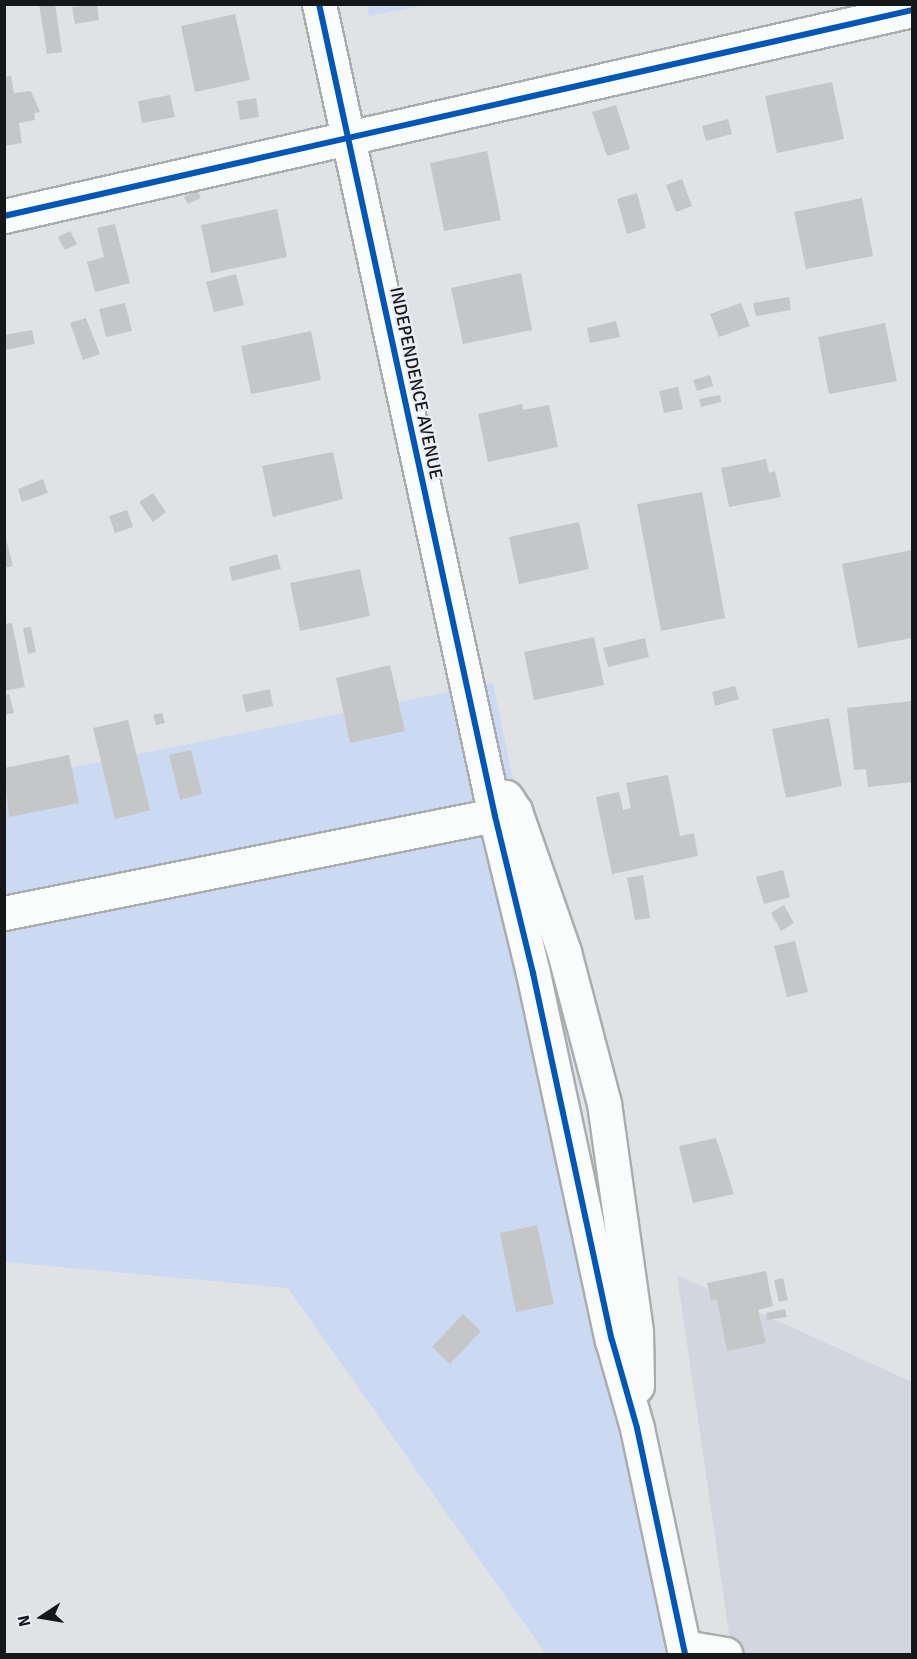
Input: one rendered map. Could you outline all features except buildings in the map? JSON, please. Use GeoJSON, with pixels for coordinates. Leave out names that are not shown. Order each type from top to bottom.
{"type":"FeatureCollection","features":[{"type":"Feature","properties":{"kind":"street","name":"INDEPENDENCE AVENUE"},"geometry":{"type":"LineString","coordinates":[[319,4],[346,137],[486,768],[505,814]]}},
{"type":"Feature","properties":{"kind":"street"},"geometry":{"type":"LineString","coordinates":[[4,216],[912,10]]}},
{"type":"Feature","properties":{"kind":"street"},"geometry":{"type":"LineString","coordinates":[[4,913],[505,814]]}},
{"type":"Feature","properties":{"kind":"street"},"geometry":{"type":"LineString","coordinates":[[505,814],[564,952],[604,1103],[613,1154],[636,1332],[637,1428]]}},
{"type":"Feature","properties":{"kind":"street"},"geometry":{"type":"LineString","coordinates":[[505,814],[573,1161],[612,1340],[637,1428],[684,1651],[725,1654]]}},
{"type":"Feature","properties":{"kind":"street"},"geometry":{"type":"LineString","coordinates":[[573,1161],[613,1154]]}},
{"type":"Feature","properties":{"kind":"shaded area"},"geometry":{"type":"Polygon","coordinates":[[[367,4],[427,5],[369,16],[367,4]]]}},
{"type":"Feature","properties":{"kind":"shaded area"},"geometry":{"type":"Polygon","coordinates":[[[493,683],[618,1282],[667,1654],[546,1654],[288,1288],[5,1262],[4,781],[493,683]]]}},
{"type":"Feature","properties":{"kind":"shaded area"},"geometry":{"type":"Polygon","coordinates":[[[677,1275],[912,1382],[912,1654],[732,1654],[677,1275]]]}},
{"type":"Feature","properties":{"kind":"cycle path"},"geometry":{"type":"LineString","coordinates":[[319,4],[495,816],[533,973],[612,1340],[637,1428],[685,1654]]}},
{"type":"Feature","properties":{"kind":"cycle path"},"geometry":{"type":"LineString","coordinates":[[4,216],[912,10]]}}]}
